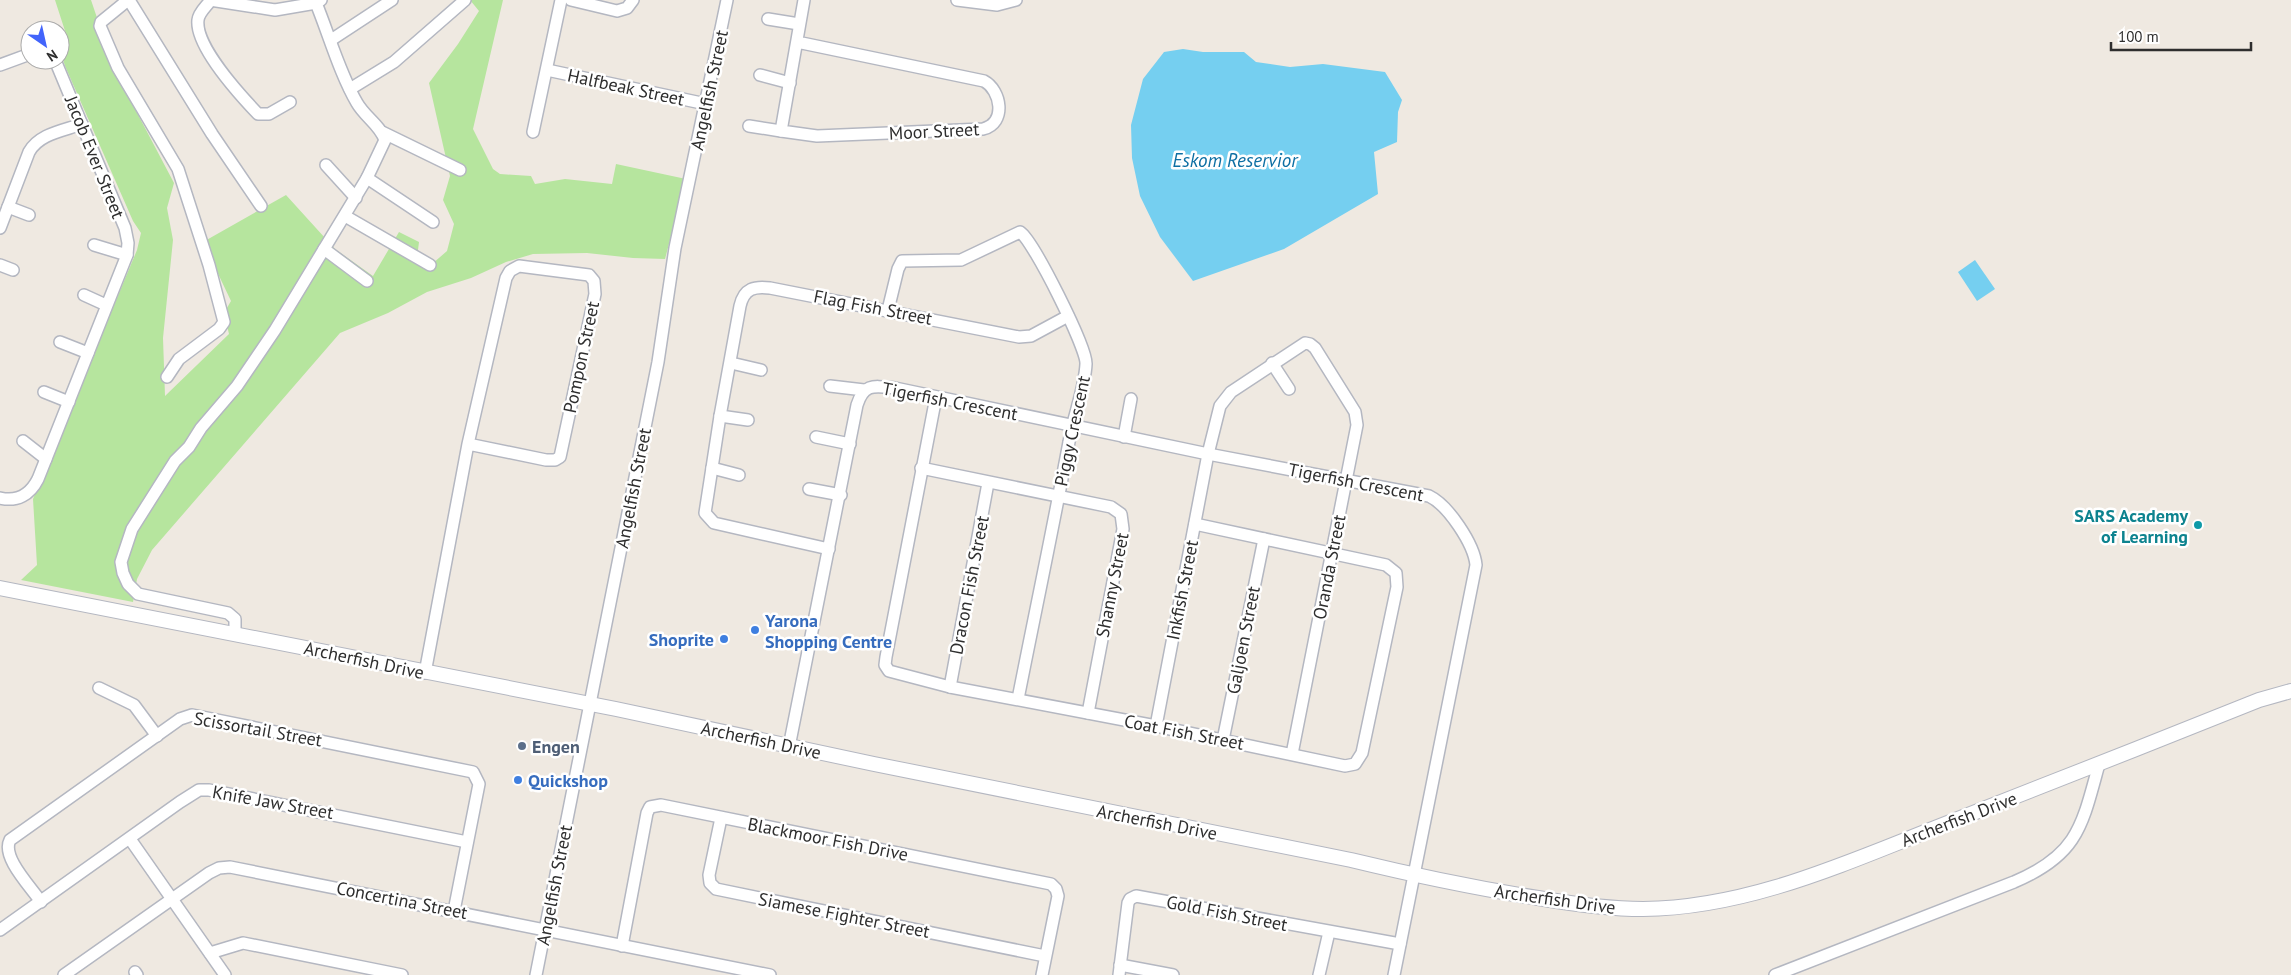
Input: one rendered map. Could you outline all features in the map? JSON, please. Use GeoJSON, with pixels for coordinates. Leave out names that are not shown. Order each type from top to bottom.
{"type":"FeatureCollection","features":[{"type":"Feature","properties":{"kind":"street"},"geometry":{"type":"LineString","coordinates":[[167,377],[179,359],[219,329],[224,322],[209,264],[178,169],[118,68],[100,26],[101,22],[128,0],[212,134],[261,206]]}},
{"type":"Feature","properties":{"kind":"street"},"geometry":{"type":"LineString","coordinates":[[235,633],[235,619],[228,613],[138,594],[128,584],[122,574],[121,562],[132,529],[161,482],[175,461],[189,447],[202,428],[237,386],[275,330],[356,198],[385,140],[382,132],[358,105],[350,89],[319,2],[275,10],[210,0],[199,14],[198,30],[202,42],[231,85],[258,114],[268,114],[290,102]]}},
{"type":"Feature","properties":{"kind":"street"},"geometry":{"type":"LineString","coordinates":[[331,40],[392,0]]}},
{"type":"Feature","properties":{"kind":"street"},"geometry":{"type":"LineString","coordinates":[[350,89],[394,62],[465,0]]}},
{"type":"Feature","properties":{"kind":"street","name":"Halfbeak Street"},"geometry":{"type":"LineString","coordinates":[[533,132],[561,0]]}},
{"type":"Feature","properties":{"kind":"street"},"geometry":{"type":"LineString","coordinates":[[571,0],[617,11],[627,8],[633,0]]}},
{"type":"Feature","properties":{"kind":"street","name":"Angelfish Street"},"geometry":{"type":"LineString","coordinates":[[536,975],[658,362],[675,248],[728,0]]}},
{"type":"Feature","properties":{"kind":"street"},"geometry":{"type":"LineString","coordinates":[[781,131],[804,0]]}},
{"type":"Feature","properties":{"kind":"street"},"geometry":{"type":"LineString","coordinates":[[958,0],[997,5],[1016,0]]}},
{"type":"Feature","properties":{"kind":"street"},"geometry":{"type":"LineString","coordinates":[[768,19],[800,24]]}},
{"type":"Feature","properties":{"kind":"street","name":"Moor Street"},"geometry":{"type":"LineString","coordinates":[[749,126],[817,136],[983,129],[994,124],[999,114],[994,90],[984,81],[797,42]]}},
{"type":"Feature","properties":{"kind":"street"},"geometry":{"type":"LineString","coordinates":[[0,65],[20,58]]}},
{"type":"Feature","properties":{"kind":"street","name":"Jacob Ever Street"},"geometry":{"type":"LineString","coordinates":[[0,498],[12,500],[27,494],[35,484],[127,255],[128,243],[125,228],[59,70]]}},
{"type":"Feature","properties":{"kind":"street","name":"Halfbeak Street"},"geometry":{"type":"LineString","coordinates":[[547,70],[706,104]]}},
{"type":"Feature","properties":{"kind":"street"},"geometry":{"type":"LineString","coordinates":[[760,74],[790,82]]}},
{"type":"Feature","properties":{"kind":"street"},"geometry":{"type":"LineString","coordinates":[[0,228],[29,152],[34,144],[42,138],[82,124]]}},
{"type":"Feature","properties":{"kind":"street"},"geometry":{"type":"LineString","coordinates":[[382,132],[460,170]]}},
{"type":"Feature","properties":{"kind":"street"},"geometry":{"type":"LineString","coordinates":[[326,165],[356,198]]}},
{"type":"Feature","properties":{"kind":"street"},"geometry":{"type":"LineString","coordinates":[[367,178],[432,222]]}},
{"type":"Feature","properties":{"kind":"street"},"geometry":{"type":"LineString","coordinates":[[8,207],[29,216]]}},
{"type":"Feature","properties":{"kind":"street"},"geometry":{"type":"LineString","coordinates":[[345,216],[430,265]]}},
{"type":"Feature","properties":{"kind":"street","name":"Piggy Crescent"},"geometry":{"type":"LineString","coordinates":[[888,310],[898,269],[902,261],[961,260],[1020,232],[1026,238],[1068,316],[1086,363],[1018,698]]}},
{"type":"Feature","properties":{"kind":"street"},"geometry":{"type":"LineString","coordinates":[[94,245],[127,255]]}},
{"type":"Feature","properties":{"kind":"street"},"geometry":{"type":"LineString","coordinates":[[324,249],[367,281]]}},
{"type":"Feature","properties":{"kind":"street"},"geometry":{"type":"LineString","coordinates":[[0,265],[13,270]]}},
{"type":"Feature","properties":{"kind":"street","name":"Pompon Street"},"geometry":{"type":"LineString","coordinates":[[425,673],[468,444],[507,274],[519,266],[589,275],[594,281],[595,294],[560,457],[555,460],[546,460],[468,444]]}},
{"type":"Feature","properties":{"kind":"street","name":"Flag Fish Street"},"geometry":{"type":"LineString","coordinates":[[829,549],[711,520],[706,516],[705,506],[741,301],[752,287],[770,288],[888,310],[1019,337],[1031,336],[1068,316]]}},
{"type":"Feature","properties":{"kind":"street"},"geometry":{"type":"LineString","coordinates":[[84,295],[106,305]]}},
{"type":"Feature","properties":{"kind":"street"},"geometry":{"type":"LineString","coordinates":[[60,342],[88,353]]}},
{"type":"Feature","properties":{"kind":"street","name":"Oranda Street"},"geometry":{"type":"LineString","coordinates":[[1208,454],[1220,406],[1225,398],[1272,363],[1305,343],[1312,346],[1320,356],[1356,416],[1357,425],[1292,754]]}},
{"type":"Feature","properties":{"kind":"street"},"geometry":{"type":"LineString","coordinates":[[731,363],[761,370]]}},
{"type":"Feature","properties":{"kind":"street"},"geometry":{"type":"LineString","coordinates":[[1272,363],[1289,389]]}},
{"type":"Feature","properties":{"kind":"street","name":"Tigerfish Crescent"},"geometry":{"type":"LineString","coordinates":[[830,386],[864,390],[872,387],[884,387],[1208,454],[1434,498],[1449,513],[1472,550],[1475,559],[1474,575],[1394,975]]}},
{"type":"Feature","properties":{"kind":"street","name":"Tigerfish Crescent"},"geometry":{"type":"LineString","coordinates":[[789,747],[841,495],[857,406],[864,390]]}},
{"type":"Feature","properties":{"kind":"street"},"geometry":{"type":"LineString","coordinates":[[44,392],[69,402]]}},
{"type":"Feature","properties":{"kind":"street","name":"Coat Fish Street"},"geometry":{"type":"LineString","coordinates":[[936,397],[885,665],[892,673],[950,687],[1018,698],[1347,766],[1355,764],[1359,760],[1398,576],[1390,566],[1195,524]]}},
{"type":"Feature","properties":{"kind":"street"},"geometry":{"type":"LineString","coordinates":[[1124,436],[1131,399]]}},
{"type":"Feature","properties":{"kind":"street"},"geometry":{"type":"LineString","coordinates":[[720,416],[748,420]]}},
{"type":"Feature","properties":{"kind":"street"},"geometry":{"type":"LineString","coordinates":[[816,437],[850,444]]}},
{"type":"Feature","properties":{"kind":"street"},"geometry":{"type":"LineString","coordinates":[[23,440],[46,459]]}},
{"type":"Feature","properties":{"kind":"street","name":"Inkfish Street"},"geometry":{"type":"LineString","coordinates":[[1156,726],[1208,454]]}},
{"type":"Feature","properties":{"kind":"street"},"geometry":{"type":"LineString","coordinates":[[712,468],[740,475]]}},
{"type":"Feature","properties":{"kind":"street","name":"Shanny Street"},"geometry":{"type":"LineString","coordinates":[[921,468],[1058,498],[1112,507],[1117,510],[1123,519],[1088,713]]}},
{"type":"Feature","properties":{"kind":"street","name":"Dracon Fish Street"},"geometry":{"type":"LineString","coordinates":[[950,687],[988,483]]}},
{"type":"Feature","properties":{"kind":"street"},"geometry":{"type":"LineString","coordinates":[[809,489],[841,495]]}},
{"type":"Feature","properties":{"kind":"street","name":"Galjoen Street"},"geometry":{"type":"LineString","coordinates":[[1223,740],[1264,539]]}},
{"type":"Feature","properties":{"kind":"street","name":"Archerfish Drive"},"geometry":{"type":"LineString","coordinates":[[0,588],[235,633],[1351,860],[1414,875],[1519,895],[1600,907],[1649,909],[1707,903],[1768,890],[1810,876],[2259,700],[2291,691]]}},
{"type":"Feature","properties":{"kind":"street"},"geometry":{"type":"LineString","coordinates":[[100,688],[137,707],[157,736]]}},
{"type":"Feature","properties":{"kind":"street","name":"Scissortail Street"},"geometry":{"type":"LineString","coordinates":[[41,902],[9,858],[7,848],[10,840],[180,719],[192,715],[470,770],[477,775],[479,784],[454,911]]}},
{"type":"Feature","properties":{"kind":"street"},"geometry":{"type":"LineString","coordinates":[[1775,975],[2014,882],[2045,868],[2066,849],[2079,829],[2099,764]]}},
{"type":"Feature","properties":{"kind":"street","name":"Knife Jaw Street"},"geometry":{"type":"LineString","coordinates":[[0,930],[180,802],[196,792],[206,789],[467,842]]}},
{"type":"Feature","properties":{"kind":"street","name":"Blackmoor Fish Drive"},"geometry":{"type":"LineString","coordinates":[[622,946],[649,809],[655,805],[663,805],[1051,884],[1056,889],[1058,896],[1042,975]]}},
{"type":"Feature","properties":{"kind":"street","name":"Siamese Fighter Street"},"geometry":{"type":"LineString","coordinates":[[721,818],[709,875],[710,883],[716,888],[1045,956]]}},
{"type":"Feature","properties":{"kind":"street"},"geometry":{"type":"LineString","coordinates":[[130,839],[225,975]]}},
{"type":"Feature","properties":{"kind":"street","name":"Concertina Street"},"geometry":{"type":"LineString","coordinates":[[64,975],[209,873],[219,868],[230,866],[545,928],[622,946],[770,975]]}},
{"type":"Feature","properties":{"kind":"street","name":"Gold Fish Street"},"geometry":{"type":"LineString","coordinates":[[1120,970],[1128,903],[1130,898],[1136,896],[1400,944]]}},
{"type":"Feature","properties":{"kind":"street"},"geometry":{"type":"LineString","coordinates":[[1319,975],[1329,932]]}},
{"type":"Feature","properties":{"kind":"street"},"geometry":{"type":"LineString","coordinates":[[210,953],[243,943],[402,975]]}},
{"type":"Feature","properties":{"kind":"street"},"geometry":{"type":"LineString","coordinates":[[1120,970],[1173,975]]}},
{"type":"Feature","properties":{"kind":"green space"},"geometry":{"type":"Polygon","coordinates":[[[55,0],[91,0],[115,71],[174,183],[167,208],[173,240],[163,338],[165,396],[229,334],[224,313],[231,301],[203,242],[286,195],[335,249],[373,276],[399,232],[419,242],[417,258],[432,264],[447,251],[454,224],[443,200],[450,176],[429,83],[458,44],[479,11],[470,0],[503,0],[473,129],[493,169],[500,174],[531,176],[535,184],[565,179],[612,184],[616,164],[686,179],[665,259],[587,253],[533,254],[506,262],[471,278],[427,292],[388,313],[340,333],[152,550],[137,579],[133,602],[21,580],[37,565],[33,499],[137,250],[141,233],[133,221],[67,70],[70,70],[70,20],[61,20],[55,0]]]}},
{"type":"Feature","properties":{"kind":"water","name":"Eskom Reservior"},"geometry":{"type":"Polygon","coordinates":[[[1183,49],[1203,52],[1244,52],[1256,62],[1290,67],[1323,64],[1385,72],[1402,100],[1398,112],[1397,142],[1374,152],[1378,194],[1284,249],[1193,281],[1160,237],[1140,196],[1132,158],[1131,125],[1143,79],[1164,52],[1183,49]]]}},
{"type":"Feature","properties":{"kind":"water"},"geometry":{"type":"Polygon","coordinates":[[[1975,260],[1995,289],[1977,301],[1958,272],[1975,260]]]}},
{"type":"Feature","properties":{"kind":"place","name":"SARS Academy of Learning"},"geometry":{"type":"Point","coordinates":[2198,525]}},
{"type":"Feature","properties":{"kind":"place","name":"Yarona Shopping Centre"},"geometry":{"type":"Point","coordinates":[755,630]}},
{"type":"Feature","properties":{"kind":"place","name":"Shoprite"},"geometry":{"type":"Point","coordinates":[724,639]}},
{"type":"Feature","properties":{"kind":"place","name":"Engen"},"geometry":{"type":"Point","coordinates":[522,746]}},
{"type":"Feature","properties":{"kind":"place","name":"Quickshop"},"geometry":{"type":"Point","coordinates":[518,780]}}]}
